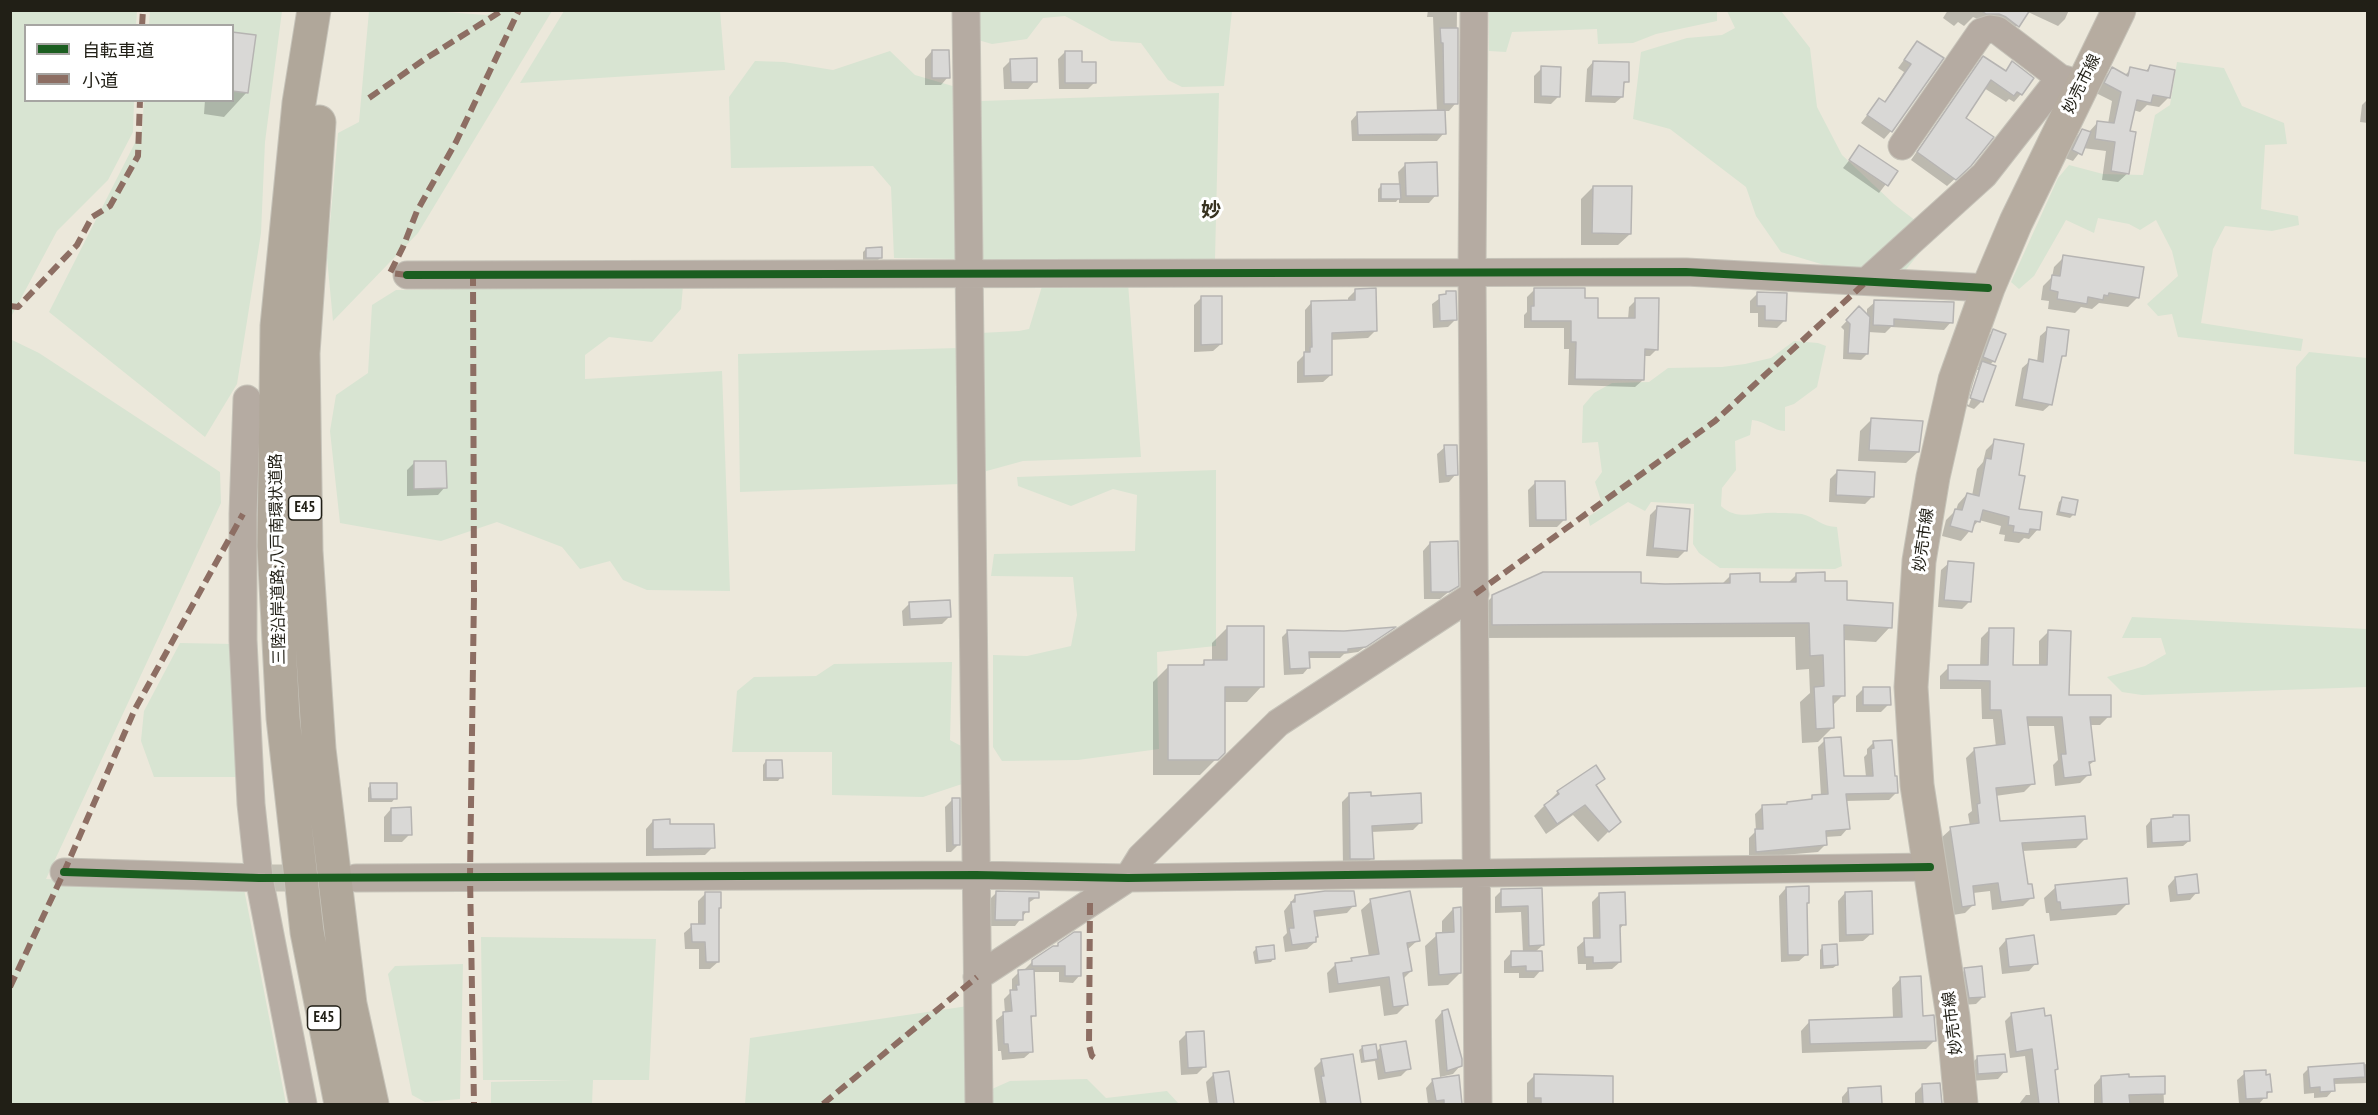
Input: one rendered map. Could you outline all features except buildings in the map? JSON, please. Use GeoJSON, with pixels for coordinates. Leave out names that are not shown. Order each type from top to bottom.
{"type":"FeatureCollection","features":[{"type":"Feature","properties":{"kind":"highway","name":"三陸沿岸道路;八戸南環状道路"},"geometry":{"type":"LineString","coordinates":[[314,10],[299,103],[277,326],[274,546],[283,718],[307,932],[341,1104]]}},
{"type":"Feature","properties":{"kind":"highway","name":"三陸沿岸道路;八戸南環状道路"},"geometry":{"type":"LineString","coordinates":[[334,10],[320,100],[303,353],[306,551],[319,749],[350,1004],[372,1104]]}},
{"type":"Feature","properties":{"kind":"main road","name":"妙売市線"},"geometry":{"type":"LineString","coordinates":[[1961,1104],[1953,1017],[1917,785],[1911,687],[1919,561],[1933,477],[1955,380],[1988,288],[2071,81],[2119,10]]}},
{"type":"Feature","properties":{"kind":"street"},"geometry":{"type":"LineString","coordinates":[[966,10],[979,1104]]}},
{"type":"Feature","properties":{"kind":"street"},"geometry":{"type":"LineString","coordinates":[[1474,10],[1472,272],[1478,1104]]}},
{"type":"Feature","properties":{"kind":"street"},"geometry":{"type":"LineString","coordinates":[[1868,281],[1984,175],[2071,81],[1997,30],[1990,29],[1981,32],[1902,146]]}},
{"type":"Feature","properties":{"kind":"street"},"geometry":{"type":"LineString","coordinates":[[406,275],[1686,272],[1988,288]]}},
{"type":"Feature","properties":{"kind":"street"},"geometry":{"type":"LineString","coordinates":[[247,399],[243,514],[243,640],[251,804],[259,878],[303,1104]]}},
{"type":"Feature","properties":{"kind":"street"},"geometry":{"type":"LineString","coordinates":[[976,977],[1128,878],[1141,857],[1278,723],[1475,594]]}},
{"type":"Feature","properties":{"kind":"street"},"geometry":{"type":"LineString","coordinates":[[356,878],[976,875],[1128,878],[1930,867]]}},
{"type":"Feature","properties":{"kind":"street"},"geometry":{"type":"LineString","coordinates":[[64,872],[259,878]]}},
{"type":"Feature","properties":{"kind":"green space"},"geometry":{"type":"Polygon","coordinates":[[[11,10],[137,11],[136,24],[24,24],[24,102],[134,102],[133,132],[108,180],[57,231],[11,317],[11,10]]]}},
{"type":"Feature","properties":{"kind":"green space"},"geometry":{"type":"Polygon","coordinates":[[[150,11],[282,11],[265,142],[261,233],[237,384],[205,437],[49,312],[142,129],[144,102],[234,102],[234,24],[149,24],[150,11]]]}},
{"type":"Feature","properties":{"kind":"green space"},"geometry":{"type":"Polygon","coordinates":[[[369,11],[432,11],[486,15],[499,11],[552,11],[418,233],[333,321],[327,258],[338,133],[359,122],[369,11]]]}},
{"type":"Feature","properties":{"kind":"green space"},"geometry":{"type":"Polygon","coordinates":[[[564,11],[720,11],[725,70],[520,83],[564,11]]]}},
{"type":"Feature","properties":{"kind":"green space"},"geometry":{"type":"Polygon","coordinates":[[[978,11],[1232,11],[1224,86],[1182,87],[1168,80],[1141,43],[1111,41],[1065,16],[1043,18],[1027,39],[992,44],[978,40],[978,11]]]}},
{"type":"Feature","properties":{"kind":"green space"},"geometry":{"type":"Polygon","coordinates":[[[1489,11],[1717,11],[1717,21],[1656,34],[1633,43],[1598,44],[1597,29],[1512,32],[1506,52],[1489,51],[1489,11]]]}},
{"type":"Feature","properties":{"kind":"green space"},"geometry":{"type":"Polygon","coordinates":[[[1727,11],[1781,11],[1810,48],[1817,107],[1842,155],[1894,204],[1934,235],[1904,272],[1831,267],[1781,252],[1756,216],[1746,187],[1670,129],[1633,119],[1641,52],[1687,38],[1722,35],[1735,28],[1727,11]]]}},
{"type":"Feature","properties":{"kind":"green space"},"geometry":{"type":"Polygon","coordinates":[[[890,51],[915,75],[956,87],[957,259],[894,258],[891,187],[873,166],[731,168],[729,97],[755,61],[784,62],[833,70],[890,51]]]}},
{"type":"Feature","properties":{"kind":"green space"},"geometry":{"type":"Polygon","coordinates":[[[2177,62],[2224,68],[2242,106],[2284,123],[2287,144],[2265,145],[2261,209],[2298,216],[2299,225],[2272,231],[2225,226],[2213,249],[2201,323],[2303,339],[2301,351],[2178,337],[2172,314],[2158,316],[2147,304],[2178,276],[2172,251],[2156,220],[2140,230],[2129,224],[2098,218],[2094,233],[2066,220],[2034,276],[2019,289],[2011,282],[2058,178],[2069,165],[2103,174],[2143,175],[2155,115],[2170,105],[2177,62]]]}},
{"type":"Feature","properties":{"kind":"green space"},"geometry":{"type":"Polygon","coordinates":[[[1219,93],[1215,259],[980,264],[981,101],[1219,93]]]}},
{"type":"Feature","properties":{"kind":"green space"},"geometry":{"type":"Polygon","coordinates":[[[1043,283],[1128,283],[1141,457],[1023,461],[983,472],[980,333],[1029,329],[1043,283]]]}},
{"type":"Feature","properties":{"kind":"green space"},"geometry":{"type":"Polygon","coordinates":[[[683,286],[681,309],[652,342],[609,337],[585,355],[585,379],[722,371],[730,591],[647,590],[623,580],[610,561],[580,569],[562,547],[497,522],[441,541],[340,523],[330,431],[336,395],[368,373],[372,305],[396,290],[683,286]]]}},
{"type":"Feature","properties":{"kind":"green space"},"geometry":{"type":"Polygon","coordinates":[[[10,339],[39,353],[220,472],[221,503],[46,879],[244,889],[286,1104],[11,1104],[10,339]]]}},
{"type":"Feature","properties":{"kind":"green space"},"geometry":{"type":"Polygon","coordinates":[[[1794,341],[1826,346],[1817,387],[1794,404],[1785,407],[1785,431],[1752,420],[1750,435],[1735,441],[1736,470],[1722,488],[1721,506],[1734,514],[1741,515],[1802,514],[1837,527],[1842,566],[1835,569],[1720,568],[1699,553],[1693,544],[1694,504],[1651,502],[1645,511],[1628,502],[1590,526],[1588,517],[1603,507],[1595,482],[1602,472],[1598,442],[1582,443],[1583,406],[1594,393],[1612,383],[1649,382],[1668,368],[1722,367],[1771,358],[1794,341]]]}},
{"type":"Feature","properties":{"kind":"green space"},"geometry":{"type":"Polygon","coordinates":[[[958,348],[960,484],[740,492],[738,354],[958,348]]]}},
{"type":"Feature","properties":{"kind":"green space"},"geometry":{"type":"Polygon","coordinates":[[[2309,352],[2367,358],[2367,462],[2294,454],[2296,367],[2309,352]]]}},
{"type":"Feature","properties":{"kind":"green space"},"geometry":{"type":"Polygon","coordinates":[[[1216,470],[1216,646],[1157,652],[1159,749],[1078,760],[1002,761],[993,747],[993,655],[1027,656],[1071,646],[1077,615],[1073,577],[991,576],[994,554],[1135,551],[1137,495],[1113,489],[1071,506],[1018,486],[1017,477],[1216,470]]]}},
{"type":"Feature","properties":{"kind":"green space"},"geometry":{"type":"Polygon","coordinates":[[[2132,617],[2367,629],[2367,687],[2142,695],[2122,692],[2107,677],[2145,666],[2166,654],[2161,638],[2122,638],[2132,617]]]}},
{"type":"Feature","properties":{"kind":"green space"},"geometry":{"type":"Polygon","coordinates":[[[180,643],[234,644],[232,702],[237,777],[154,777],[141,741],[144,711],[180,643]]]}},
{"type":"Feature","properties":{"kind":"green space"},"geometry":{"type":"Polygon","coordinates":[[[952,662],[950,740],[961,746],[962,784],[923,797],[832,795],[832,752],[732,752],[737,691],[754,677],[816,676],[834,664],[952,662]]]}},
{"type":"Feature","properties":{"kind":"green space"},"geometry":{"type":"Polygon","coordinates":[[[481,937],[656,939],[649,1080],[593,1080],[592,1104],[491,1104],[491,1082],[573,1080],[483,1080],[481,937]]]}},
{"type":"Feature","properties":{"kind":"green space"},"geometry":{"type":"Polygon","coordinates":[[[463,964],[460,1099],[425,1102],[412,1095],[388,974],[395,966],[463,964]]]}},
{"type":"Feature","properties":{"kind":"green space"},"geometry":{"type":"Polygon","coordinates":[[[968,1006],[970,1104],[745,1104],[750,1038],[968,1006]]]}},
{"type":"Feature","properties":{"kind":"green space"},"geometry":{"type":"Polygon","coordinates":[[[1087,1079],[1106,1098],[1167,1091],[1179,1104],[993,1104],[992,1089],[1010,1081],[1087,1079]]]}},
{"type":"Feature","properties":{"kind":"tunnel"},"geometry":{"type":"LineString","coordinates":[[259,878],[322,878]]}},
{"type":"Feature","properties":{"kind":"marked path"},"geometry":{"type":"LineString","coordinates":[[142,24],[143,10]]}},
{"type":"Feature","properties":{"kind":"marked path"},"geometry":{"type":"LineString","coordinates":[[369,98],[425,59],[503,10]]}},
{"type":"Feature","properties":{"kind":"marked path"},"geometry":{"type":"LineString","coordinates":[[407,275],[390,273],[417,211],[456,142],[519,10]]}},
{"type":"Feature","properties":{"kind":"marked path"},"geometry":{"type":"LineString","coordinates":[[10,306],[18,307],[77,245],[92,217],[110,206],[138,156],[140,102]]}},
{"type":"Feature","properties":{"kind":"marked path"},"geometry":{"type":"LineString","coordinates":[[473,274],[474,594],[470,876],[474,1104]]}},
{"type":"Feature","properties":{"kind":"marked path"},"geometry":{"type":"LineString","coordinates":[[1475,594],[1715,421],[1867,281]]}},
{"type":"Feature","properties":{"kind":"marked path"},"geometry":{"type":"LineString","coordinates":[[10,987],[64,872],[135,709],[243,514]]}},
{"type":"Feature","properties":{"kind":"marked path"},"geometry":{"type":"LineString","coordinates":[[1090,903],[1089,1045],[1092,1056],[1098,1060]]}},
{"type":"Feature","properties":{"kind":"marked path"},"geometry":{"type":"LineString","coordinates":[[823,1104],[977,977]]}},
{"type":"Feature","properties":{"kind":"cycle path"},"geometry":{"type":"LineString","coordinates":[[407,275],[1686,272],[1988,288]]}},
{"type":"Feature","properties":{"kind":"cycle path"},"geometry":{"type":"LineString","coordinates":[[64,872],[259,878],[976,875],[1128,878],[1930,867]]}},
{"type":"Feature","properties":{"kind":"district","name":"妙"},"geometry":{"type":"Point","coordinates":[1211,211]}}]}
